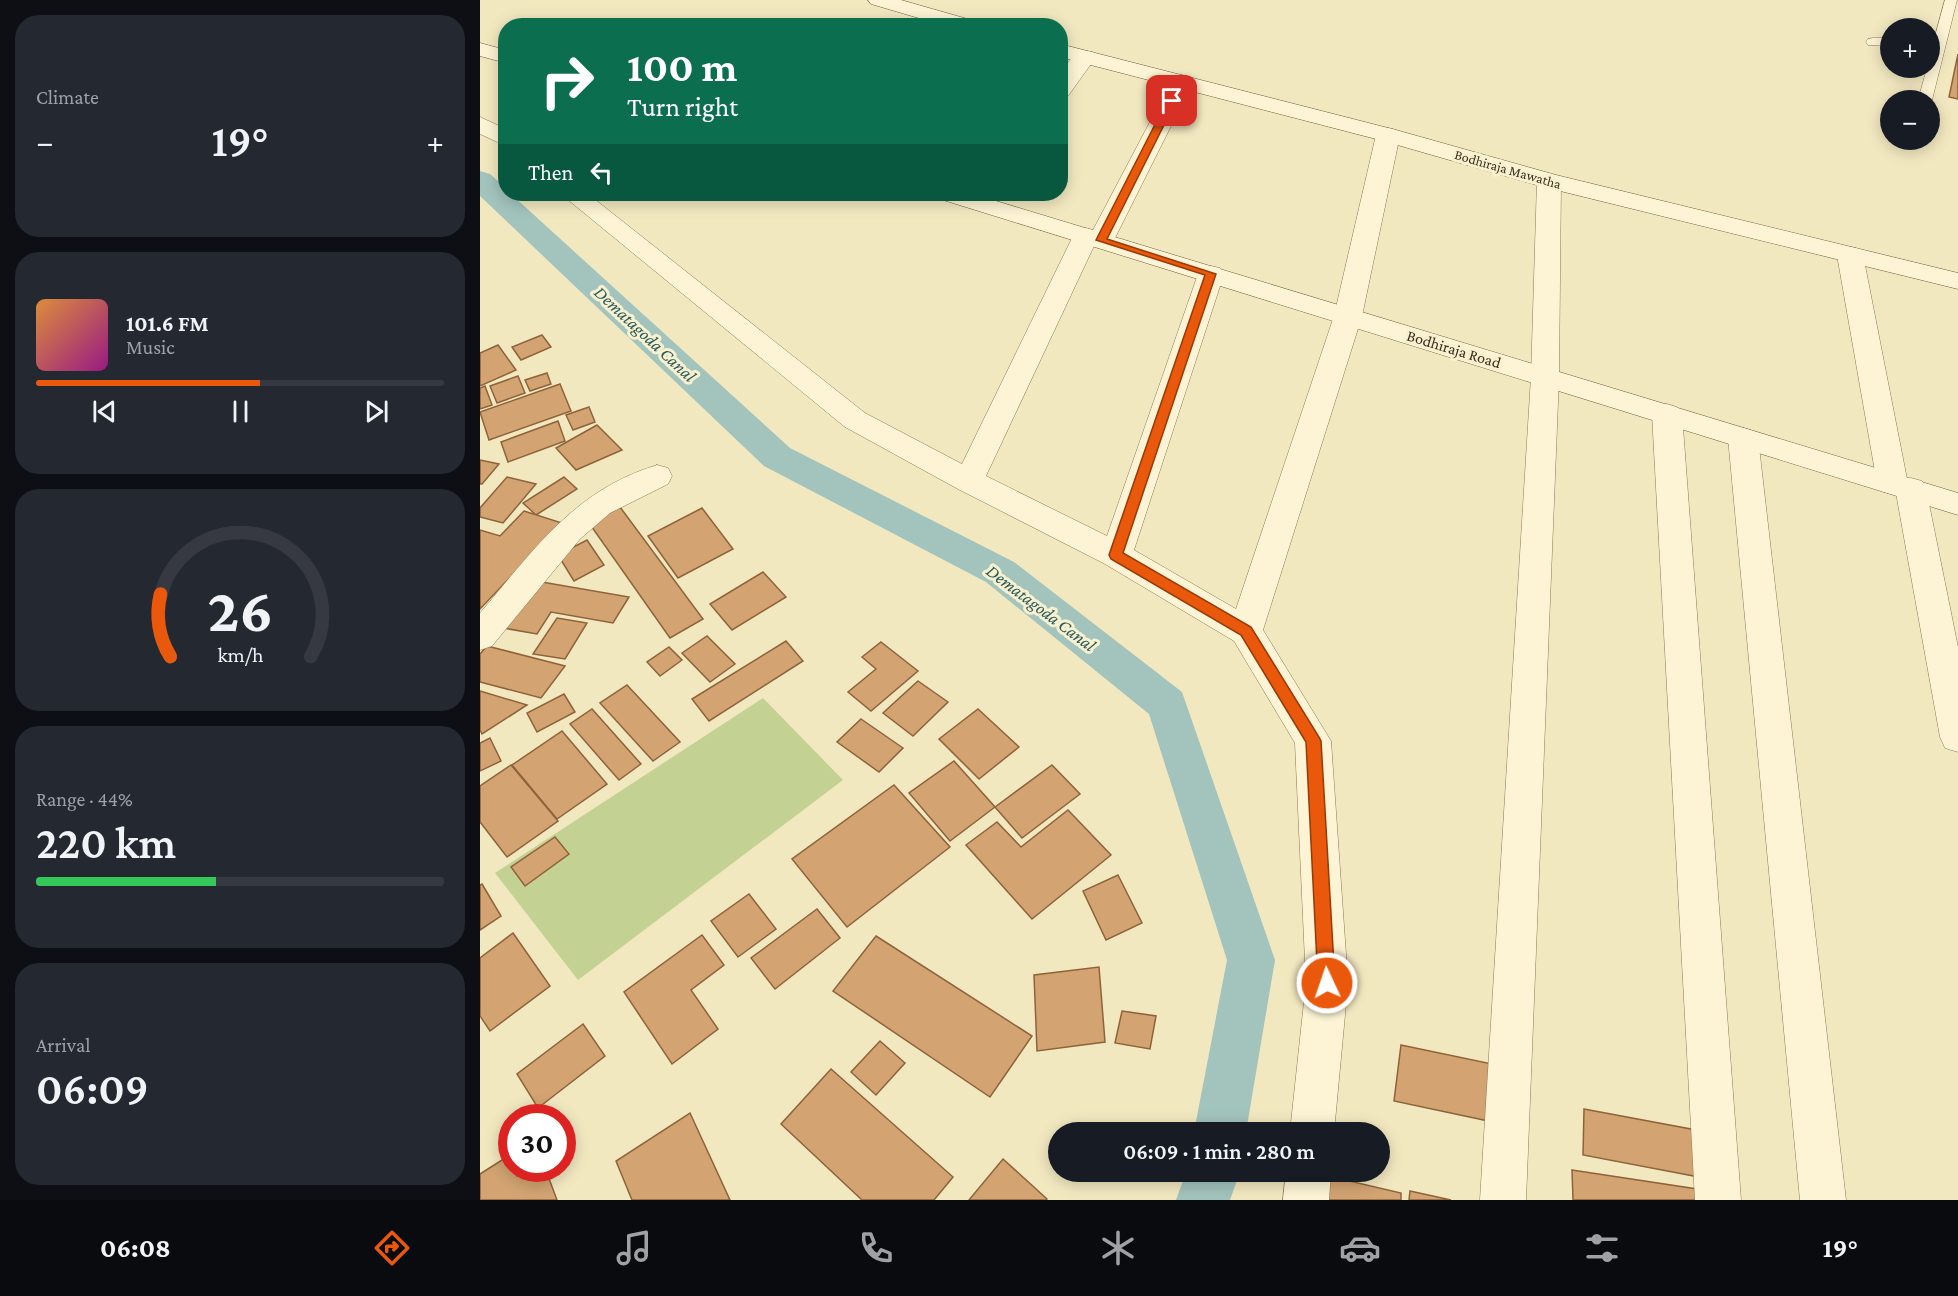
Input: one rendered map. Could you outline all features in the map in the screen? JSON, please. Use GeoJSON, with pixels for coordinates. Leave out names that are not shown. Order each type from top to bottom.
{"type":"FeatureCollection","features":[{"type":"Feature","properties":{"kind":"street"},"geometry":{"type":"LineString","coordinates":[[878,0],[942,18]]}},
{"type":"Feature","properties":{"kind":"street"},"geometry":{"type":"LineString","coordinates":[[480,49],[498,55]]}},
{"type":"Feature","properties":{"kind":"street","name":"Bodhiraja Mawatha"},"geometry":{"type":"LineString","coordinates":[[1068,52],[1388,135],[1549,181],[1958,281]]}},
{"type":"Feature","properties":{"kind":"street"},"geometry":{"type":"LineString","coordinates":[[1068,80],[1085,57]]}},
{"type":"Feature","properties":{"kind":"street"},"geometry":{"type":"LineString","coordinates":[[969,481],[1094,238],[1182,82]]}},
{"type":"Feature","properties":{"kind":"street"},"geometry":{"type":"LineString","coordinates":[[480,124],[498,134]]}},
{"type":"Feature","properties":{"kind":"street"},"geometry":{"type":"LineString","coordinates":[[1246,631],[1348,316],[1388,135]]}},
{"type":"Feature","properties":{"kind":"street"},"geometry":{"type":"LineString","coordinates":[[1503,1200],[1545,377],[1549,181]]}},
{"type":"Feature","properties":{"kind":"street"},"geometry":{"type":"LineString","coordinates":[[582,201],[855,420],[969,481],[1116,555],[1246,631],[1313,741],[1327,983],[1313,1122]]}},
{"type":"Feature","properties":{"kind":"street","name":"Bodhiraja Road"},"geometry":{"type":"LineString","coordinates":[[993,201],[1094,238],[1958,504]]}},
{"type":"Feature","properties":{"kind":"street"},"geometry":{"type":"LineString","coordinates":[[1850,255],[1958,737]]}},
{"type":"Feature","properties":{"kind":"street"},"geometry":{"type":"LineString","coordinates":[[1116,555],[1210,274]]}},
{"type":"Feature","properties":{"kind":"street"},"geometry":{"type":"LineString","coordinates":[[1667,414],[1718,1200]]}},
{"type":"Feature","properties":{"kind":"street"},"geometry":{"type":"LineString","coordinates":[[1743,438],[1823,1200]]}},
{"type":"Feature","properties":{"kind":"street"},"geometry":{"type":"LineString","coordinates":[[480,636],[569,531],[599,505],[657,476]]}},
{"type":"Feature","properties":{"kind":"street"},"geometry":{"type":"LineString","coordinates":[[1306,1200],[1308,1182]]}},
{"type":"Feature","properties":{"kind":"lane"},"geometry":{"type":"LineString","coordinates":[[1940,28],[1951,0]]}},
{"type":"Feature","properties":{"kind":"lane"},"geometry":{"type":"LineString","coordinates":[[1873,42],[1880,42]]}},
{"type":"Feature","properties":{"kind":"lane"},"geometry":{"type":"LineString","coordinates":[[1940,42],[1958,45]]}},
{"type":"Feature","properties":{"kind":"green space"},"geometry":{"type":"Polygon","coordinates":[[[763,698],[843,780],[578,980],[495,873],[763,698]]]}},
{"type":"Feature","properties":{"kind":"building"},"geometry":{"type":"Polygon","coordinates":[[[1958,54],[1958,99],[1949,97],[1958,54]]]}},
{"type":"Feature","properties":{"kind":"building"},"geometry":{"type":"Polygon","coordinates":[[[542,335],[551,347],[521,360],[512,347],[542,335]]]}},
{"type":"Feature","properties":{"kind":"building"},"geometry":{"type":"Polygon","coordinates":[[[498,345],[516,370],[480,386],[480,353],[498,345]]]}},
{"type":"Feature","properties":{"kind":"building"},"geometry":{"type":"Polygon","coordinates":[[[547,373],[551,384],[530,391],[525,380],[547,373]]]}},
{"type":"Feature","properties":{"kind":"building"},"geometry":{"type":"Polygon","coordinates":[[[518,376],[525,393],[497,403],[490,386],[518,376]]]}},
{"type":"Feature","properties":{"kind":"building"},"geometry":{"type":"Polygon","coordinates":[[[560,384],[571,411],[489,440],[480,412],[560,384]]]}},
{"type":"Feature","properties":{"kind":"building"},"geometry":{"type":"Polygon","coordinates":[[[485,386],[492,405],[480,409],[480,388],[485,386]]]}},
{"type":"Feature","properties":{"kind":"building"},"geometry":{"type":"Polygon","coordinates":[[[589,407],[595,422],[573,430],[566,415],[589,407]]]}},
{"type":"Feature","properties":{"kind":"building"},"geometry":{"type":"Polygon","coordinates":[[[558,421],[565,441],[508,462],[501,442],[558,421]]]}},
{"type":"Feature","properties":{"kind":"building"},"geometry":{"type":"Polygon","coordinates":[[[597,425],[622,450],[576,470],[556,448],[597,425]]]}},
{"type":"Feature","properties":{"kind":"building"},"geometry":{"type":"Polygon","coordinates":[[[480,460],[499,464],[482,484],[480,484],[480,460]]]}},
{"type":"Feature","properties":{"kind":"building"},"geometry":{"type":"Polygon","coordinates":[[[507,477],[536,484],[503,523],[480,517],[480,508],[507,477]]]}},
{"type":"Feature","properties":{"kind":"building"},"geometry":{"type":"Polygon","coordinates":[[[564,477],[577,489],[536,515],[523,503],[564,477]]]}},
{"type":"Feature","properties":{"kind":"building"},"geometry":{"type":"Polygon","coordinates":[[[620,507],[703,619],[670,638],[589,523],[620,507]]]}},
{"type":"Feature","properties":{"kind":"building"},"geometry":{"type":"Polygon","coordinates":[[[702,508],[733,549],[678,578],[648,536],[702,508]]]}},
{"type":"Feature","properties":{"kind":"building"},"geometry":{"type":"Polygon","coordinates":[[[524,511],[562,523],[480,609],[480,530],[500,536],[524,511]]]}},
{"type":"Feature","properties":{"kind":"building"},"geometry":{"type":"Polygon","coordinates":[[[587,540],[604,565],[574,581],[558,555],[587,540]]]}},
{"type":"Feature","properties":{"kind":"building"},"geometry":{"type":"Polygon","coordinates":[[[763,572],[786,597],[732,630],[710,604],[763,572]]]}},
{"type":"Feature","properties":{"kind":"building"},"geometry":{"type":"Polygon","coordinates":[[[536,581],[629,597],[613,623],[551,612],[537,634],[503,628],[536,581]]]}},
{"type":"Feature","properties":{"kind":"building"},"geometry":{"type":"Polygon","coordinates":[[[557,618],[587,623],[565,659],[533,654],[557,618]]]}},
{"type":"Feature","properties":{"kind":"building"},"geometry":{"type":"Polygon","coordinates":[[[707,636],[735,664],[710,682],[682,653],[707,636]]]}},
{"type":"Feature","properties":{"kind":"building"},"geometry":{"type":"Polygon","coordinates":[[[786,641],[803,661],[709,721],[692,699],[786,641]]]}},
{"type":"Feature","properties":{"kind":"building"},"geometry":{"type":"Polygon","coordinates":[[[881,642],[918,671],[871,711],[848,692],[876,669],[862,657],[881,642]]]}},
{"type":"Feature","properties":{"kind":"building"},"geometry":{"type":"Polygon","coordinates":[[[487,646],[565,666],[541,698],[480,682],[480,654],[487,646]]]}},
{"type":"Feature","properties":{"kind":"building"},"geometry":{"type":"Polygon","coordinates":[[[669,647],[682,660],[660,676],[647,662],[669,647]]]}},
{"type":"Feature","properties":{"kind":"building"},"geometry":{"type":"Polygon","coordinates":[[[918,681],[948,702],[913,736],[883,713],[918,681]]]}},
{"type":"Feature","properties":{"kind":"building"},"geometry":{"type":"Polygon","coordinates":[[[627,685],[680,742],[653,761],[600,703],[627,685]]]}},
{"type":"Feature","properties":{"kind":"building"},"geometry":{"type":"Polygon","coordinates":[[[480,691],[527,705],[482,734],[480,730],[480,691]]]}},
{"type":"Feature","properties":{"kind":"building"},"geometry":{"type":"Polygon","coordinates":[[[564,694],[575,712],[537,732],[527,713],[564,694]]]}},
{"type":"Feature","properties":{"kind":"building"},"geometry":{"type":"Polygon","coordinates":[[[592,709],[641,764],[619,780],[570,724],[592,709]]]}},
{"type":"Feature","properties":{"kind":"building"},"geometry":{"type":"Polygon","coordinates":[[[978,709],[1019,747],[979,779],[939,739],[978,709]]]}},
{"type":"Feature","properties":{"kind":"building"},"geometry":{"type":"Polygon","coordinates":[[[861,719],[903,748],[879,772],[837,742],[861,719]]]}},
{"type":"Feature","properties":{"kind":"building"},"geometry":{"type":"Polygon","coordinates":[[[562,731],[607,784],[557,819],[512,765],[562,731]]]}},
{"type":"Feature","properties":{"kind":"building"},"geometry":{"type":"Polygon","coordinates":[[[490,738],[501,761],[480,771],[480,743],[490,738]]]}},
{"type":"Feature","properties":{"kind":"building"},"geometry":{"type":"Polygon","coordinates":[[[954,761],[995,807],[950,841],[909,793],[954,761]]]}},
{"type":"Feature","properties":{"kind":"building"},"geometry":{"type":"Polygon","coordinates":[[[511,765],[558,821],[507,857],[480,822],[480,786],[511,765]]]}},
{"type":"Feature","properties":{"kind":"building"},"geometry":{"type":"Polygon","coordinates":[[[1052,765],[1080,794],[1022,838],[995,807],[1052,765]]]}},
{"type":"Feature","properties":{"kind":"building"},"geometry":{"type":"Polygon","coordinates":[[[894,785],[950,847],[847,927],[792,859],[894,785]]]}},
{"type":"Feature","properties":{"kind":"building"},"geometry":{"type":"Polygon","coordinates":[[[1068,810],[1111,855],[1032,919],[966,845],[997,822],[1021,847],[1068,810]]]}},
{"type":"Feature","properties":{"kind":"building"},"geometry":{"type":"Polygon","coordinates":[[[555,837],[569,854],[525,886],[511,867],[555,837]]]}},
{"type":"Feature","properties":{"kind":"building"},"geometry":{"type":"Polygon","coordinates":[[[1118,875],[1142,923],[1106,940],[1083,891],[1118,875]]]}},
{"type":"Feature","properties":{"kind":"building"},"geometry":{"type":"Polygon","coordinates":[[[482,884],[501,916],[480,930],[480,885],[482,884]]]}},
{"type":"Feature","properties":{"kind":"building"},"geometry":{"type":"Polygon","coordinates":[[[749,894],[776,929],[738,957],[711,921],[749,894]]]}},
{"type":"Feature","properties":{"kind":"building"},"geometry":{"type":"Polygon","coordinates":[[[817,909],[840,938],[775,989],[751,958],[817,909]]]}},
{"type":"Feature","properties":{"kind":"building"},"geometry":{"type":"Polygon","coordinates":[[[513,933],[550,986],[490,1031],[480,1016],[480,958],[513,933]]]}},
{"type":"Feature","properties":{"kind":"building"},"geometry":{"type":"Polygon","coordinates":[[[702,935],[724,965],[691,990],[718,1029],[672,1064],[624,992],[702,935]]]}},
{"type":"Feature","properties":{"kind":"building"},"geometry":{"type":"Polygon","coordinates":[[[876,936],[1032,1036],[990,1097],[833,991],[876,936]]]}},
{"type":"Feature","properties":{"kind":"building"},"geometry":{"type":"Polygon","coordinates":[[[1099,967],[1105,1042],[1037,1051],[1034,975],[1099,967]]]}},
{"type":"Feature","properties":{"kind":"building"},"geometry":{"type":"Polygon","coordinates":[[[1122,1011],[1156,1016],[1150,1049],[1115,1043],[1122,1011]]]}},
{"type":"Feature","properties":{"kind":"building"},"geometry":{"type":"Polygon","coordinates":[[[583,1024],[605,1056],[543,1104],[536,1104],[517,1074],[583,1024]]]}},
{"type":"Feature","properties":{"kind":"building"},"geometry":{"type":"Polygon","coordinates":[[[880,1041],[905,1063],[876,1095],[851,1072],[880,1041]]]}},
{"type":"Feature","properties":{"kind":"building"},"geometry":{"type":"Polygon","coordinates":[[[1401,1045],[1497,1065],[1493,1122],[1394,1101],[1401,1045]]]}},
{"type":"Feature","properties":{"kind":"building"},"geometry":{"type":"Polygon","coordinates":[[[831,1069],[953,1177],[934,1200],[862,1200],[781,1124],[831,1069]]]}},
{"type":"Feature","properties":{"kind":"building"},"geometry":{"type":"Polygon","coordinates":[[[1584,1109],[1696,1130],[1699,1177],[1583,1155],[1584,1109]]]}},
{"type":"Feature","properties":{"kind":"building"},"geometry":{"type":"Polygon","coordinates":[[[690,1113],[730,1200],[632,1200],[616,1161],[690,1113]]]}},
{"type":"Feature","properties":{"kind":"building"},"geometry":{"type":"Polygon","coordinates":[[[1003,1159],[1047,1199],[969,1200],[1003,1159]]]}},
{"type":"Feature","properties":{"kind":"building"},"geometry":{"type":"Polygon","coordinates":[[[498,1163],[498,1182],[550,1182],[557,1200],[480,1200],[480,1174],[498,1163]]]}},
{"type":"Feature","properties":{"kind":"building"},"geometry":{"type":"Polygon","coordinates":[[[1572,1170],[1697,1189],[1698,1200],[1573,1200],[1572,1170]]]}},
{"type":"Feature","properties":{"kind":"building"},"geometry":{"type":"Polygon","coordinates":[[[1327,1182],[1354,1182],[1401,1193],[1401,1200],[1325,1200],[1327,1182]]]}},
{"type":"Feature","properties":{"kind":"building"},"geometry":{"type":"Polygon","coordinates":[[[1410,1191],[1451,1200],[1409,1200],[1410,1191]]]}},
{"type":"Feature","properties":{"kind":"waterway","name":"Dematagoda Canal"},"geometry":{"type":"LineString","coordinates":[[480,180],[498,197]]}},
{"type":"Feature","properties":{"kind":"waterway","name":"Dematagoda Canal"},"geometry":{"type":"LineString","coordinates":[[503,201],[777,457],[1000,572],[1167,704],[1251,960],[1222,1122]]}},
{"type":"Feature","properties":{"kind":"waterway","name":"Dematagoda Canal"},"geometry":{"type":"LineString","coordinates":[[1203,1200],[1209,1182]]}},
{"type":"Feature","properties":{"kind":"route"},"geometry":{"type":"LineString","coordinates":[[1172,101],[1101,240],[1210,274],[1116,555],[1246,631],[1313,741],[1327,983]]}}]}
